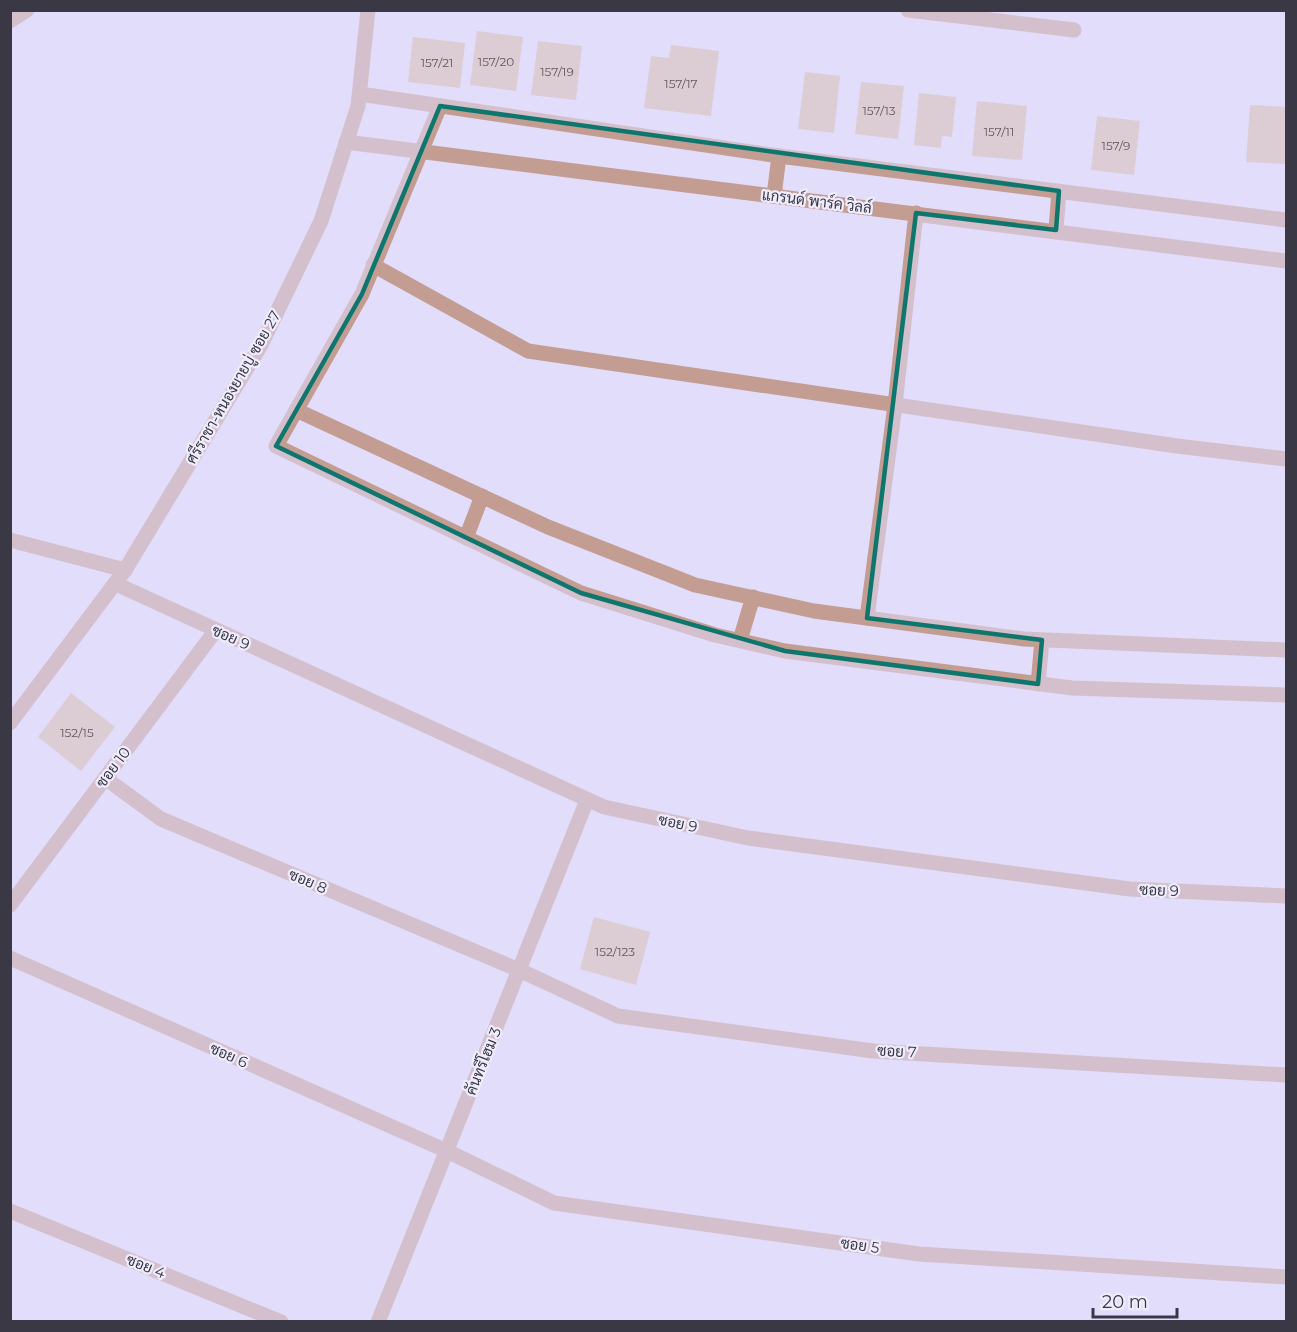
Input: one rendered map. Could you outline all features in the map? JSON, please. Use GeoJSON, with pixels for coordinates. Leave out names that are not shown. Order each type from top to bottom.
{"type":"FeatureCollection","features":[{"type":"Feature","properties":{"kind":"street"},"geometry":{"type":"LineString","coordinates":[[10,21],[27,10]]}},
{"type":"Feature","properties":{"kind":"street","name":"ศรีราชา-หนองยายบู่ ซอย 27"},"geometry":{"type":"LineString","coordinates":[[10,723],[116,584],[261,345],[321,221],[360,94],[368,10]]}},
{"type":"Feature","properties":{"kind":"street"},"geometry":{"type":"LineString","coordinates":[[908,10],[1074,30]]}},
{"type":"Feature","properties":{"kind":"street"},"geometry":{"type":"LineString","coordinates":[[360,94],[779,156],[1287,220]]}},
{"type":"Feature","properties":{"kind":"street"},"geometry":{"type":"LineString","coordinates":[[440,106],[362,294],[276,446],[581,593],[740,640],[785,651],[1072,688],[1287,695]]}},
{"type":"Feature","properties":{"kind":"street","name":"แกรนด์ พาร์ค วิลล์"},"geometry":{"type":"LineString","coordinates":[[346,142],[1287,261]]}},
{"type":"Feature","properties":{"kind":"street"},"geometry":{"type":"LineString","coordinates":[[774,196],[779,156]]}},
{"type":"Feature","properties":{"kind":"street"},"geometry":{"type":"LineString","coordinates":[[1056,230],[1059,191]]}},
{"type":"Feature","properties":{"kind":"street"},"geometry":{"type":"LineString","coordinates":[[867,618],[895,405],[916,213]]}},
{"type":"Feature","properties":{"kind":"street"},"geometry":{"type":"LineString","coordinates":[[374,265],[528,351],[1287,459]]}},
{"type":"Feature","properties":{"kind":"street"},"geometry":{"type":"LineString","coordinates":[[296,410],[548,526],[695,585],[814,611],[1042,640],[1287,650]]}},
{"type":"Feature","properties":{"kind":"street"},"geometry":{"type":"LineString","coordinates":[[466,538],[482,496]]}},
{"type":"Feature","properties":{"kind":"street"},"geometry":{"type":"LineString","coordinates":[[10,540],[125,570]]}},
{"type":"Feature","properties":{"kind":"street","name":"ซอย 9"},"geometry":{"type":"LineString","coordinates":[[116,584],[604,807],[759,840],[1130,889],[1287,896]]}},
{"type":"Feature","properties":{"kind":"street"},"geometry":{"type":"LineString","coordinates":[[740,640],[753,597]]}},
{"type":"Feature","properties":{"kind":"street","name":"ซอย 10"},"geometry":{"type":"LineString","coordinates":[[10,905],[216,630]]}},
{"type":"Feature","properties":{"kind":"street"},"geometry":{"type":"LineString","coordinates":[[1038,684],[1042,640]]}},
{"type":"Feature","properties":{"kind":"street","name":"ซอย 8"},"geometry":{"type":"LineString","coordinates":[[105,778],[161,819],[519,970]]}},
{"type":"Feature","properties":{"kind":"street","name":"คันทรีโฮม 3"},"geometry":{"type":"LineString","coordinates":[[378,1322],[588,800]]}},
{"type":"Feature","properties":{"kind":"street","name":"ซอย 6"},"geometry":{"type":"LineString","coordinates":[[10,958],[447,1151]]}},
{"type":"Feature","properties":{"kind":"street","name":"ซอย 7"},"geometry":{"type":"LineString","coordinates":[[519,970],[618,1016],[873,1051],[1287,1075]]}},
{"type":"Feature","properties":{"kind":"street","name":"ซอย 5"},"geometry":{"type":"LineString","coordinates":[[447,1151],[554,1203],[919,1254],[1287,1276]]}},
{"type":"Feature","properties":{"kind":"street","name":"ซอย 4"},"geometry":{"type":"LineString","coordinates":[[10,1211],[281,1322]]}},
{"type":"Feature","properties":{"kind":"highlighted area"},"geometry":{"type":"Polygon","coordinates":[[[440,106],[1059,191],[1056,230],[916,213],[867,618],[1042,640],[1038,684],[785,651],[581,593],[276,446],[362,294],[440,106]]]}},
{"type":"Feature","properties":{"kind":"building"},"geometry":{"type":"Polygon","coordinates":[[[477,31],[523,37],[516,91],[470,85],[477,31]]]}},
{"type":"Feature","properties":{"kind":"building"},"geometry":{"type":"Polygon","coordinates":[[[413,37],[465,43],[460,88],[408,82],[413,37]]]}},
{"type":"Feature","properties":{"kind":"building"},"geometry":{"type":"Polygon","coordinates":[[[538,41],[582,46],[576,100],[531,95],[538,41]]]}},
{"type":"Feature","properties":{"kind":"building"},"geometry":{"type":"Polygon","coordinates":[[[671,45],[719,51],[711,116],[644,108],[651,56],[669,58],[671,45]]]}},
{"type":"Feature","properties":{"kind":"building"},"geometry":{"type":"Polygon","coordinates":[[[805,72],[840,76],[834,133],[798,129],[805,72]]]}},
{"type":"Feature","properties":{"kind":"building"},"geometry":{"type":"Polygon","coordinates":[[[861,82],[904,86],[898,139],[855,134],[861,82]]]}},
{"type":"Feature","properties":{"kind":"building"},"geometry":{"type":"Polygon","coordinates":[[[919,93],[956,97],[952,137],[942,136],[941,148],[914,145],[919,93]]]}},
{"type":"Feature","properties":{"kind":"building"},"geometry":{"type":"Polygon","coordinates":[[[977,101],[1027,106],[1022,160],[972,156],[977,101]]]}},
{"type":"Feature","properties":{"kind":"building"},"geometry":{"type":"Polygon","coordinates":[[[1250,105],[1286,107],[1286,164],[1246,162],[1250,105]]]}},
{"type":"Feature","properties":{"kind":"building"},"geometry":{"type":"Polygon","coordinates":[[[1097,116],[1140,121],[1134,175],[1091,170],[1097,116]]]}},
{"type":"Feature","properties":{"kind":"building"},"geometry":{"type":"Polygon","coordinates":[[[71,693],[115,727],[81,771],[38,737],[71,693]]]}},
{"type":"Feature","properties":{"kind":"building"},"geometry":{"type":"Polygon","coordinates":[[[594,917],[650,932],[636,985],[580,969],[594,917]]]}}]}
